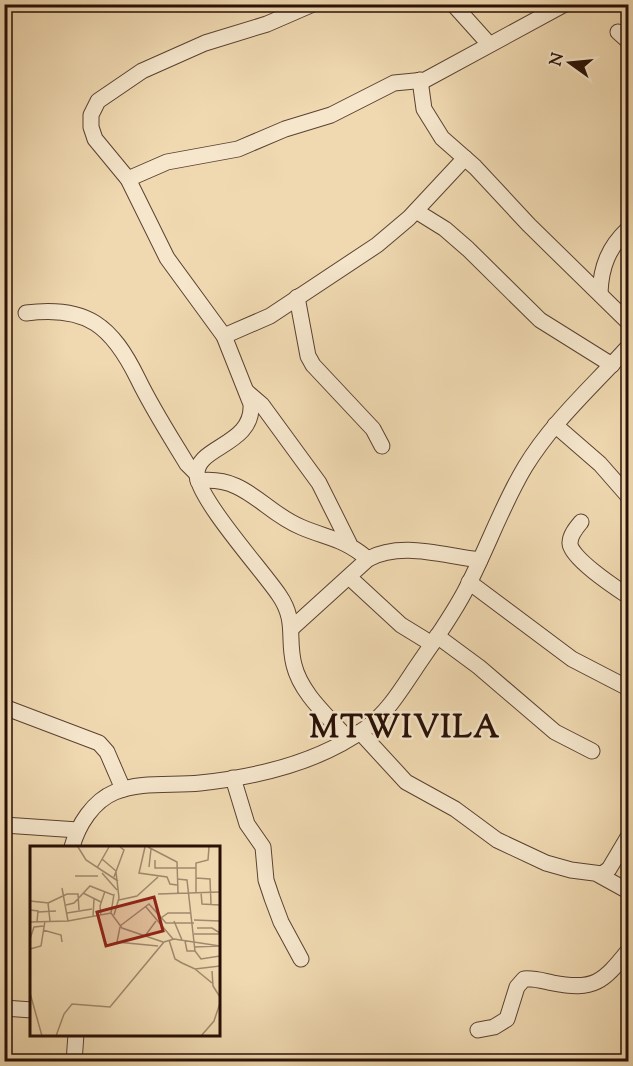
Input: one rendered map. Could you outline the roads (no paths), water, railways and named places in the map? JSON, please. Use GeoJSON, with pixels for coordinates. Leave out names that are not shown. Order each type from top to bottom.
{"type":"FeatureCollection","features":[{"type":"Feature","properties":{"kind":"street"},"geometry":{"type":"LineString","coordinates":[[197,477],[203,459],[242,432],[249,422],[251,404],[224,336],[167,258],[128,179],[95,139],[91,127],[91,115],[98,101],[142,71],[206,44],[267,24],[313,4]]}},
{"type":"Feature","properties":{"kind":"street"},"geometry":{"type":"LineString","coordinates":[[453,4],[489,44]]}},
{"type":"Feature","properties":{"kind":"street"},"geometry":{"type":"LineString","coordinates":[[128,179],[166,162],[238,149],[285,129],[331,115],[380,88],[420,80],[565,4]]}},
{"type":"Feature","properties":{"kind":"street"},"geometry":{"type":"LineString","coordinates":[[420,80],[421,98],[430,122],[451,148],[465,158],[529,225],[628,322]]}},
{"type":"Feature","properties":{"kind":"street"},"geometry":{"type":"LineString","coordinates":[[224,336],[254,325],[378,245],[416,211],[465,158]]}},
{"type":"Feature","properties":{"kind":"street"},"geometry":{"type":"LineString","coordinates":[[416,211],[445,229],[468,249],[540,320],[612,365]]}},
{"type":"Feature","properties":{"kind":"street"},"geometry":{"type":"LineString","coordinates":[[600,293],[601,278],[610,249],[628,229]]}},
{"type":"Feature","properties":{"kind":"street"},"geometry":{"type":"LineString","coordinates":[[297,297],[309,356],[313,365],[373,429],[382,446]]}},
{"type":"Feature","properties":{"kind":"street"},"geometry":{"type":"LineString","coordinates":[[26,313],[66,311],[83,315],[109,333],[124,351],[184,459],[197,477],[200,490],[254,565],[279,594],[291,620],[292,652],[299,678],[319,708],[354,735],[406,782],[455,809],[497,840],[546,862],[599,875],[628,891]]}},
{"type":"Feature","properties":{"kind":"street"},"geometry":{"type":"LineString","coordinates":[[72,846],[78,830],[98,802],[123,789],[269,773],[317,754],[354,735],[393,702],[435,640],[469,582],[511,491],[555,425],[628,347]]}},
{"type":"Feature","properties":{"kind":"street"},"geometry":{"type":"LineString","coordinates":[[247,392],[262,405],[319,483],[349,543]]}},
{"type":"Feature","properties":{"kind":"street"},"geometry":{"type":"LineString","coordinates":[[555,425],[600,464],[628,496]]}},
{"type":"Feature","properties":{"kind":"street"},"geometry":{"type":"LineString","coordinates":[[197,477],[237,485],[300,527],[349,543],[368,559]]}},
{"type":"Feature","properties":{"kind":"street"},"geometry":{"type":"LineString","coordinates":[[581,522],[571,538],[571,548],[578,558],[628,596]]}},
{"type":"Feature","properties":{"kind":"street"},"geometry":{"type":"LineString","coordinates":[[292,628],[368,559],[381,552],[404,549],[480,560]]}},
{"type":"Feature","properties":{"kind":"street"},"geometry":{"type":"LineString","coordinates":[[350,577],[401,625],[435,640],[479,667],[555,732],[592,751]]}},
{"type":"Feature","properties":{"kind":"street"},"geometry":{"type":"LineString","coordinates":[[469,582],[572,659],[628,688]]}},
{"type":"Feature","properties":{"kind":"street"},"geometry":{"type":"LineString","coordinates":[[4,707],[99,743],[107,752],[123,789]]}},
{"type":"Feature","properties":{"kind":"street"},"geometry":{"type":"LineString","coordinates":[[233,778],[247,824],[263,847],[266,880],[275,906],[302,959]]}},
{"type":"Feature","properties":{"kind":"street"},"geometry":{"type":"LineString","coordinates":[[4,825],[78,830]]}},
{"type":"Feature","properties":{"kind":"street"},"geometry":{"type":"LineString","coordinates":[[599,875],[609,869],[628,837]]}},
{"type":"Feature","properties":{"kind":"street"},"geometry":{"type":"LineString","coordinates":[[478,1030],[498,1025],[508,1017],[517,987],[524,979],[574,987],[590,986],[606,977],[628,951]]}},
{"type":"Feature","properties":{"kind":"street"},"geometry":{"type":"LineString","coordinates":[[4,1008],[30,1010]]}},
{"type":"Feature","properties":{"kind":"street"},"geometry":{"type":"LineString","coordinates":[[74,1062],[76,1036]]}},
{"type":"Feature","properties":{"kind":"district","name":"MTWIVILA"},"geometry":{"type":"Point","coordinates":[405,726]}}]}
